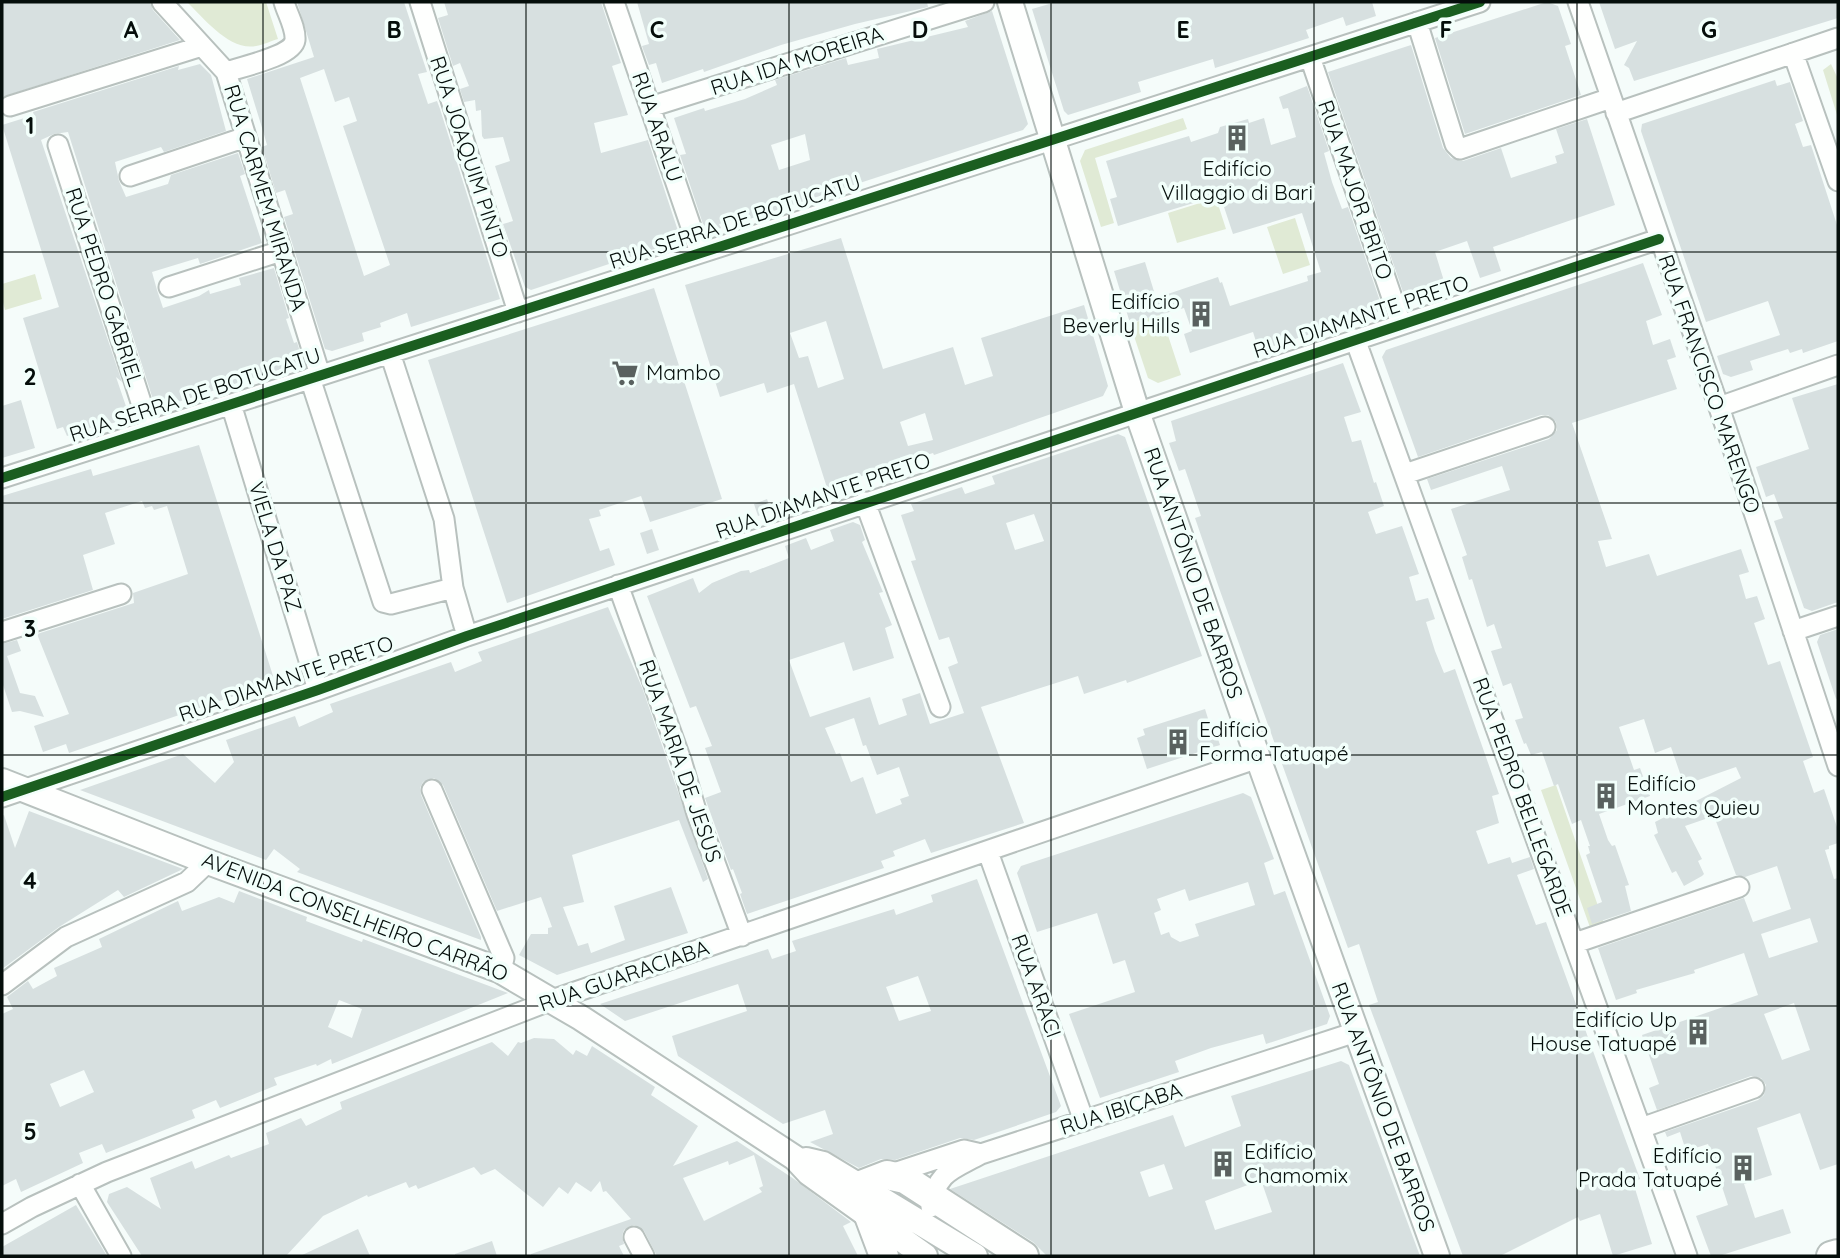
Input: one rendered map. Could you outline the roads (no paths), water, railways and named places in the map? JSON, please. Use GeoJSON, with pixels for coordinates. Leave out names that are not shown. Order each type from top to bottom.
{"type":"FeatureCollection","features":[{"type":"Feature","properties":{"kind":"highway"},"geometry":{"type":"LineString","coordinates":[[874,1180],[905,1179],[1024,1256]]}},
{"type":"Feature","properties":{"kind":"highway"},"geometry":{"type":"LineString","coordinates":[[869,1216],[884,1256]]}},
{"type":"Feature","properties":{"kind":"highway"},"geometry":{"type":"LineString","coordinates":[[1831,1256],[1838,1254]]}},
{"type":"Feature","properties":{"kind":"main road","name":"RUA ANTÔNIO DE BARROS"},"geometry":{"type":"LineString","coordinates":[[1010,2],[1137,412],[1437,1256]]}},
{"type":"Feature","properties":{"kind":"main road","name":"AVENIDA CONSELHEIRO CARRÃO"},"geometry":{"type":"LineString","coordinates":[[9,789],[501,971],[552,1000],[795,1158],[809,1173],[920,1256]]}},
{"type":"Feature","properties":{"kind":"main road","name":"AVENIDA CONSELHEIRO CARRÃO"},"geometry":{"type":"LineString","coordinates":[[795,1158],[874,1180],[932,1229],[975,1256]]}},
{"type":"Feature","properties":{"kind":"street","name":"RUA CARMEM MIRANDA"},"geometry":{"type":"LineString","coordinates":[[162,2],[226,72],[383,602],[391,604],[453,588]]}},
{"type":"Feature","properties":{"kind":"street"},"geometry":{"type":"LineString","coordinates":[[226,72],[278,55],[292,47],[295,41],[294,33],[284,2]]}},
{"type":"Feature","properties":{"kind":"street","name":"RUA JOAQUIM PINTO"},"geometry":{"type":"LineString","coordinates":[[420,2],[518,312]]}},
{"type":"Feature","properties":{"kind":"street","name":"RUA ARALU"},"geometry":{"type":"LineString","coordinates":[[614,2],[700,253]]}},
{"type":"Feature","properties":{"kind":"street","name":"RUA IDA MOREIRA"},"geometry":{"type":"LineString","coordinates":[[650,107],[984,2]]}},
{"type":"Feature","properties":{"kind":"street","name":"RUA SERRA DE BOTUCATU"},"geometry":{"type":"LineString","coordinates":[[2,478],[1480,2]]}},
{"type":"Feature","properties":{"kind":"street","name":"RUA FRANCISCO MARENGO"},"geometry":{"type":"LineString","coordinates":[[1578,2],[1719,407],[1838,766]]}},
{"type":"Feature","properties":{"kind":"street"},"geometry":{"type":"LineString","coordinates":[[1418,22],[1455,144],[1460,149],[1838,38]]}},
{"type":"Feature","properties":{"kind":"street"},"geometry":{"type":"LineString","coordinates":[[10,106],[202,46]]}},
{"type":"Feature","properties":{"kind":"street"},"geometry":{"type":"LineString","coordinates":[[1793,53],[1838,181]]}},
{"type":"Feature","properties":{"kind":"street","name":"RUA MAJOR BRITO"},"geometry":{"type":"LineString","coordinates":[[1310,57],[1401,324]]}},
{"type":"Feature","properties":{"kind":"street"},"geometry":{"type":"LineString","coordinates":[[130,176],[246,137]]}},
{"type":"Feature","properties":{"kind":"street","name":"RUA PEDRO GABRIEL"},"geometry":{"type":"LineString","coordinates":[[58,145],[150,430]]}},
{"type":"Feature","properties":{"kind":"street","name":"RUA DIAMANTE PRETO"},"geometry":{"type":"LineString","coordinates":[[9,789],[318,690],[618,585],[1659,239]]}},
{"type":"Feature","properties":{"kind":"street"},"geometry":{"type":"LineString","coordinates":[[169,287],[281,251]]}},
{"type":"Feature","properties":{"kind":"street","name":"RUA PEDRO BELLEGARDE"},"geometry":{"type":"LineString","coordinates":[[1355,340],[1686,1256]]}},
{"type":"Feature","properties":{"kind":"street"},"geometry":{"type":"LineString","coordinates":[[390,353],[444,519],[453,588],[467,636]]}},
{"type":"Feature","properties":{"kind":"street"},"geometry":{"type":"LineString","coordinates":[[1719,407],[1838,365]]}},
{"type":"Feature","properties":{"kind":"street","name":"VIELA DA PAZ"},"geometry":{"type":"LineString","coordinates":[[231,404],[318,690]]}},
{"type":"Feature","properties":{"kind":"street"},"geometry":{"type":"LineString","coordinates":[[1405,474],[1545,427]]}},
{"type":"Feature","properties":{"kind":"street"},"geometry":{"type":"LineString","coordinates":[[865,502],[940,707]]}},
{"type":"Feature","properties":{"kind":"street","name":"RUA MARIA DE JESUS"},"geometry":{"type":"LineString","coordinates":[[618,585],[742,936]]}},
{"type":"Feature","properties":{"kind":"street"},"geometry":{"type":"LineString","coordinates":[[2,632],[121,594]]}},
{"type":"Feature","properties":{"kind":"street"},"geometry":{"type":"LineString","coordinates":[[1793,631],[1838,616]]}},
{"type":"Feature","properties":{"kind":"street","name":"RUA GUARACIABA"},"geometry":{"type":"LineString","coordinates":[[2,1224],[80,1184],[552,1000],[1258,758]]}},
{"type":"Feature","properties":{"kind":"street"},"geometry":{"type":"LineString","coordinates":[[432,790],[503,958],[501,971]]}},
{"type":"Feature","properties":{"kind":"street","name":"RUA ARACI"},"geometry":{"type":"LineString","coordinates":[[988,852],[1084,1121]]}},
{"type":"Feature","properties":{"kind":"street"},"geometry":{"type":"LineString","coordinates":[[2,985],[66,937],[187,882],[208,862]]}},
{"type":"Feature","properties":{"kind":"street"},"geometry":{"type":"LineString","coordinates":[[1575,943],[1739,887]]}},
{"type":"Feature","properties":{"kind":"street","name":"RUA IBIÇABA"},"geometry":{"type":"LineString","coordinates":[[933,1197],[936,1185],[947,1172],[981,1154],[1356,1032]]}},
{"type":"Feature","properties":{"kind":"street"},"geometry":{"type":"LineString","coordinates":[[1641,1128],[1754,1088]]}},
{"type":"Feature","properties":{"kind":"street"},"geometry":{"type":"LineString","coordinates":[[874,1180],[964,1150],[981,1154]]}},
{"type":"Feature","properties":{"kind":"street"},"geometry":{"type":"LineString","coordinates":[[80,1184],[121,1256]]}},
{"type":"Feature","properties":{"kind":"street"},"geometry":{"type":"LineString","coordinates":[[932,1229],[930,1214],[933,1197]]}},
{"type":"Feature","properties":{"kind":"street"},"geometry":{"type":"LineString","coordinates":[[634,1237],[644,1256]]}},
{"type":"Feature","properties":{"kind":"place","name":"Edifício Villaggio di Bari"},"geometry":{"type":"Point","coordinates":[1237,138]}},
{"type":"Feature","properties":{"kind":"place","name":"Edifício Beverly Hills"},"geometry":{"type":"Point","coordinates":[1201,314]}},
{"type":"Feature","properties":{"kind":"place","name":"Mambo"},"geometry":{"type":"Point","coordinates":[625,373]}},
{"type":"Feature","properties":{"kind":"place","name":"Edifício Forma Tatuapé"},"geometry":{"type":"Point","coordinates":[1178,742]}},
{"type":"Feature","properties":{"kind":"place","name":"Edifício Montes Quieu"},"geometry":{"type":"Point","coordinates":[1606,796]}},
{"type":"Feature","properties":{"kind":"place","name":"Edifício Up House Tatuapé"},"geometry":{"type":"Point","coordinates":[1698,1032]}},
{"type":"Feature","properties":{"kind":"place","name":"Edifício Chamomix"},"geometry":{"type":"Point","coordinates":[1223,1164]}},
{"type":"Feature","properties":{"kind":"place","name":"Edifício Prada Tatuapé"},"geometry":{"type":"Point","coordinates":[1743,1168]}}]}
